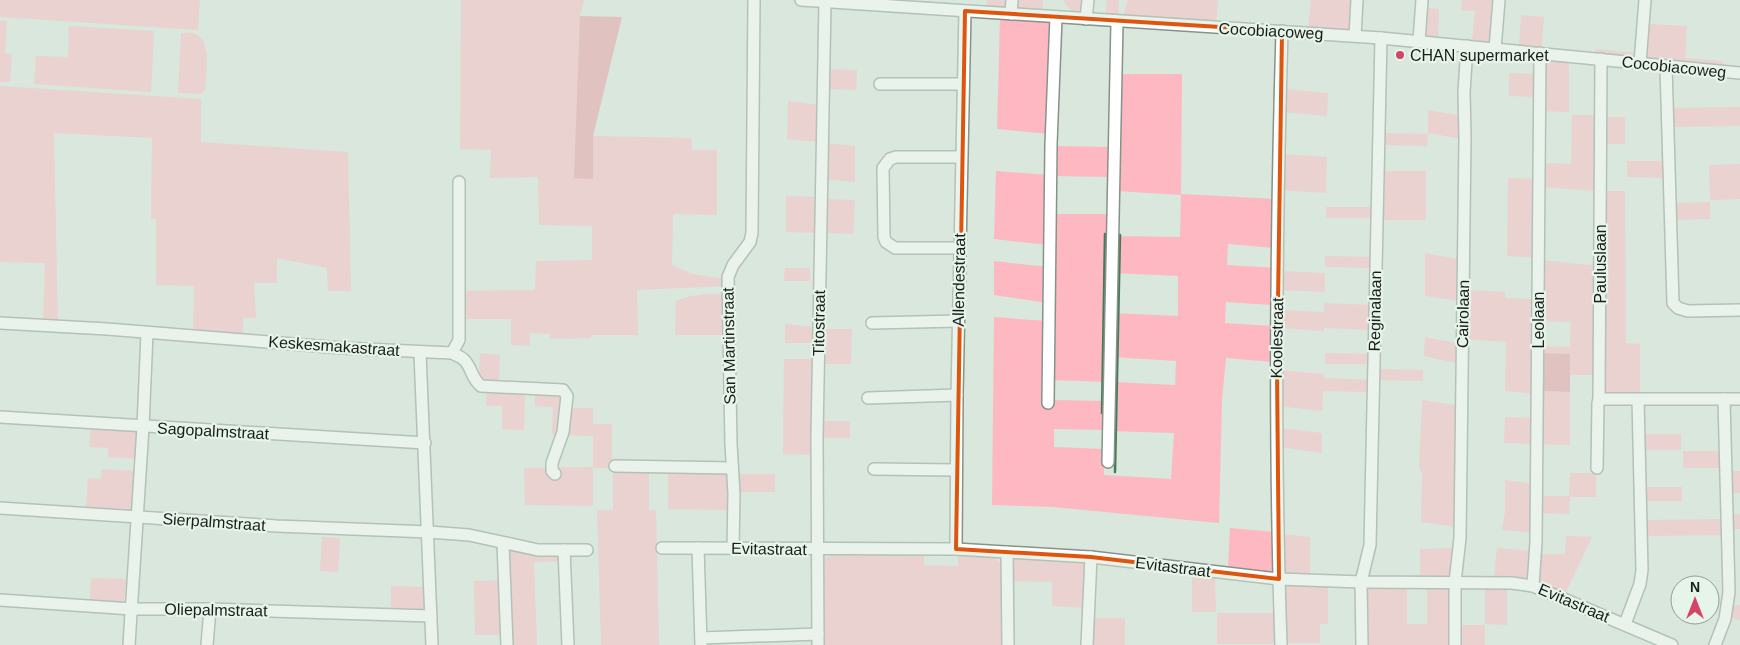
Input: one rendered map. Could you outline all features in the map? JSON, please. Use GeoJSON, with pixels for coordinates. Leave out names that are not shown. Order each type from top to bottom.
{"type":"FeatureCollection","features":[{"type":"Feature","properties":{"kind":"street","name":"San Martinstraat"},"geometry":{"type":"LineString","coordinates":[[733,548],[734,494],[728,277],[733,264],[750,242],[752,233],[754,0]]}},
{"type":"Feature","properties":{"kind":"street","name":"Cocobiacoweg"},"geometry":{"type":"LineString","coordinates":[[801,0],[929,4],[965,11],[1381,38],[1740,73]]}},
{"type":"Feature","properties":{"kind":"street"},"geometry":{"type":"LineString","coordinates":[[1011,14],[1012,0]]}},
{"type":"Feature","properties":{"kind":"street"},"geometry":{"type":"LineString","coordinates":[[1086,19],[1088,0]]}},
{"type":"Feature","properties":{"kind":"street"},"geometry":{"type":"LineString","coordinates":[[1355,36],[1358,0]]}},
{"type":"Feature","properties":{"kind":"street"},"geometry":{"type":"LineString","coordinates":[[1419,41],[1422,0]]}},
{"type":"Feature","properties":{"kind":"street"},"geometry":{"type":"LineString","coordinates":[[1495,49],[1499,0]]}},
{"type":"Feature","properties":{"kind":"street"},"geometry":{"type":"LineString","coordinates":[[1640,63],[1645,0]]}},
{"type":"Feature","properties":{"kind":"street","name":"Titostraat"},"geometry":{"type":"LineString","coordinates":[[818,639],[817,437],[825,2]]}},
{"type":"Feature","properties":{"kind":"street","name":"Allendestraat"},"geometry":{"type":"LineString","coordinates":[[956,549],[959,248],[965,11]]}},
{"type":"Feature","properties":{"kind":"street"},"geometry":{"type":"LineString","coordinates":[[1048,403],[1056,17]]}},
{"type":"Feature","properties":{"kind":"street"},"geometry":{"type":"LineString","coordinates":[[1108,462],[1117,22]]}},
{"type":"Feature","properties":{"kind":"street","name":"Koolestraat"},"geometry":{"type":"LineString","coordinates":[[1281,645],[1276,378],[1282,31]]}},
{"type":"Feature","properties":{"kind":"street","name":"Reginalaan"},"geometry":{"type":"LineString","coordinates":[[1362,645],[1361,582],[1370,545],[1381,38]]}},
{"type":"Feature","properties":{"kind":"street","name":"Cairolaan"},"geometry":{"type":"LineString","coordinates":[[1455,645],[1455,582],[1460,538],[1464,92],[1467,46]]}},
{"type":"Feature","properties":{"kind":"street","name":"Leolaan"},"geometry":{"type":"LineString","coordinates":[[1533,586],[1536,542],[1540,53]]}},
{"type":"Feature","properties":{"kind":"street","name":"Pauluslaan"},"geometry":{"type":"LineString","coordinates":[[1597,468],[1601,59]]}},
{"type":"Feature","properties":{"kind":"street"},"geometry":{"type":"LineString","coordinates":[[1666,66],[1673,303],[1678,308],[1688,310],[1740,310]]}},
{"type":"Feature","properties":{"kind":"street"},"geometry":{"type":"LineString","coordinates":[[880,84],[962,84]]}},
{"type":"Feature","properties":{"kind":"street"},"geometry":{"type":"LineString","coordinates":[[959,248],[895,248],[886,242],[884,237],[884,168],[890,159],[896,157],[961,157]]}},
{"type":"Feature","properties":{"kind":"street"},"geometry":{"type":"LineString","coordinates":[[459,182],[459,340],[452,353],[463,358],[470,366],[474,380],[482,386],[563,390],[566,392],[563,432],[552,463],[552,470],[555,474]]}},
{"type":"Feature","properties":{"kind":"street"},"geometry":{"type":"LineString","coordinates":[[872,323],[958,321]]}},
{"type":"Feature","properties":{"kind":"street","name":"Keskesmakastraat"},"geometry":{"type":"LineString","coordinates":[[0,323],[452,353]]}},
{"type":"Feature","properties":{"kind":"street"},"geometry":{"type":"LineString","coordinates":[[129,645],[147,333]]}},
{"type":"Feature","properties":{"kind":"street"},"geometry":{"type":"LineString","coordinates":[[420,352],[429,532],[432,645]]}},
{"type":"Feature","properties":{"kind":"street"},"geometry":{"type":"LineString","coordinates":[[868,398],[957,396]]}},
{"type":"Feature","properties":{"kind":"street"},"geometry":{"type":"LineString","coordinates":[[1599,399],[1740,399]]}},
{"type":"Feature","properties":{"kind":"street"},"geometry":{"type":"LineString","coordinates":[[1715,645],[1725,619],[1729,592],[1724,399]]}},
{"type":"Feature","properties":{"kind":"street"},"geometry":{"type":"LineString","coordinates":[[1626,624],[1640,584],[1642,570],[1638,400]]}},
{"type":"Feature","properties":{"kind":"street","name":"Sagopalmstraat"},"geometry":{"type":"LineString","coordinates":[[0,417],[425,443]]}},
{"type":"Feature","properties":{"kind":"street"},"geometry":{"type":"LineString","coordinates":[[615,466],[732,468]]}},
{"type":"Feature","properties":{"kind":"street"},"geometry":{"type":"LineString","coordinates":[[874,469],[956,470]]}},
{"type":"Feature","properties":{"kind":"street","name":"Sierpalmstraat"},"geometry":{"type":"LineString","coordinates":[[0,508],[277,526],[429,532],[469,535],[538,550],[587,550]]}},
{"type":"Feature","properties":{"kind":"street"},"geometry":{"type":"LineString","coordinates":[[502,543],[507,645]]}},
{"type":"Feature","properties":{"kind":"street","name":"Evitastraat"},"geometry":{"type":"LineString","coordinates":[[662,548],[956,549],[1091,557],[1279,579],[1361,582],[1491,582],[1533,586],[1672,645]]}},
{"type":"Feature","properties":{"kind":"street"},"geometry":{"type":"LineString","coordinates":[[698,548],[701,641],[818,639]]}},
{"type":"Feature","properties":{"kind":"street"},"geometry":{"type":"LineString","coordinates":[[564,550],[568,645]]}},
{"type":"Feature","properties":{"kind":"street"},"geometry":{"type":"LineString","coordinates":[[1007,552],[1008,645]]}},
{"type":"Feature","properties":{"kind":"street"},"geometry":{"type":"LineString","coordinates":[[1087,645],[1091,557]]}},
{"type":"Feature","properties":{"kind":"street","name":"Oliepalmstraat"},"geometry":{"type":"LineString","coordinates":[[0,600],[132,609],[432,616]]}},
{"type":"Feature","properties":{"kind":"street"},"geometry":{"type":"LineString","coordinates":[[207,645],[210,610]]}},
{"type":"Feature","properties":{"kind":"highlighted area"},"geometry":{"type":"Polygon","coordinates":[[[965,11],[1282,31],[1277,370],[1279,579],[1091,557],[956,549],[965,11]]]}},
{"type":"Feature","properties":{"kind":"shaded area"},"geometry":{"type":"Polygon","coordinates":[[[0,0],[200,0],[198,30],[0,17],[0,0]]]}},
{"type":"Feature","properties":{"kind":"shaded area"},"geometry":{"type":"Polygon","coordinates":[[[461,0],[584,0],[580,16],[593,179],[593,136],[691,138],[692,150],[717,150],[717,215],[673,214],[672,265],[693,274],[725,279],[726,286],[637,290],[638,335],[591,335],[591,338],[550,339],[550,334],[530,333],[530,346],[511,345],[511,319],[462,319],[462,291],[535,290],[536,261],[592,260],[592,226],[539,225],[538,177],[490,178],[491,150],[460,149],[461,0]]]}},
{"type":"Feature","properties":{"kind":"shaded area"},"geometry":{"type":"Polygon","coordinates":[[[987,0],[1009,0],[1006,9],[999,9],[999,7],[986,6],[987,0]]]}},
{"type":"Feature","properties":{"kind":"shaded area"},"geometry":{"type":"Polygon","coordinates":[[[1015,0],[1043,0],[1042,12],[1017,10],[1015,0]]]}},
{"type":"Feature","properties":{"kind":"shaded area"},"geometry":{"type":"Polygon","coordinates":[[[1064,0],[1090,0],[1089,10],[1076,15],[1064,3],[1064,0]]]}},
{"type":"Feature","properties":{"kind":"shaded area"},"geometry":{"type":"Polygon","coordinates":[[[1107,0],[1119,0],[1118,18],[1105,17],[1107,0]]]}},
{"type":"Feature","properties":{"kind":"shaded area"},"geometry":{"type":"Polygon","coordinates":[[[1128,0],[1218,0],[1216,24],[1122,18],[1128,0]]]}},
{"type":"Feature","properties":{"kind":"shaded area"},"geometry":{"type":"Polygon","coordinates":[[[1311,0],[1353,0],[1350,30],[1346,32],[1308,30],[1311,0]]]}},
{"type":"Feature","properties":{"kind":"shaded area"},"geometry":{"type":"Polygon","coordinates":[[[1462,0],[1496,0],[1491,43],[1472,42],[1475,11],[1461,10],[1462,0]]]}},
{"type":"Feature","properties":{"kind":"shaded area"},"geometry":{"type":"Polygon","coordinates":[[[1424,8],[1439,9],[1438,39],[1425,38],[1424,8]]]}},
{"type":"Feature","properties":{"kind":"shaded area"},"geometry":{"type":"Polygon","coordinates":[[[1521,15],[1544,17],[1542,46],[1539,48],[1519,47],[1521,15]]]}},
{"type":"Feature","properties":{"kind":"shaded area"},"geometry":{"type":"Polygon","coordinates":[[[580,16],[622,17],[593,136],[593,179],[574,178],[580,16]]]}},
{"type":"Feature","properties":{"kind":"shaded area"},"geometry":{"type":"Polygon","coordinates":[[[1000,18],[1048,21],[1052,28],[1050,134],[997,129],[1000,18]]]}},
{"type":"Feature","properties":{"kind":"shaded area"},"geometry":{"type":"Polygon","coordinates":[[[0,21],[7,21],[5,53],[12,54],[10,82],[0,82],[0,21]]]}},
{"type":"Feature","properties":{"kind":"shaded area"},"geometry":{"type":"Polygon","coordinates":[[[1648,24],[1687,26],[1685,58],[1723,61],[1723,66],[1648,60],[1645,56],[1648,24]]]}},
{"type":"Feature","properties":{"kind":"shaded area"},"geometry":{"type":"Polygon","coordinates":[[[69,26],[154,31],[151,92],[34,84],[36,56],[68,57],[69,26]]]}},
{"type":"Feature","properties":{"kind":"shaded area"},"geometry":{"type":"Polygon","coordinates":[[[181,33],[196,34],[204,44],[207,59],[206,76],[205,90],[201,94],[178,93],[181,33]]]}},
{"type":"Feature","properties":{"kind":"shaded area"},"geometry":{"type":"Polygon","coordinates":[[[1595,49],[1637,53],[1635,59],[1594,55],[1595,49]]]}},
{"type":"Feature","properties":{"kind":"shaded area"},"geometry":{"type":"Polygon","coordinates":[[[1544,59],[1569,60],[1569,112],[1542,111],[1544,59]]]}},
{"type":"Feature","properties":{"kind":"shaded area"},"geometry":{"type":"Polygon","coordinates":[[[826,69],[857,70],[856,90],[826,89],[826,69]]]}},
{"type":"Feature","properties":{"kind":"shaded area"},"geometry":{"type":"Polygon","coordinates":[[[1509,73],[1538,74],[1538,97],[1509,96],[1509,73]]]}},
{"type":"Feature","properties":{"kind":"shaded area"},"geometry":{"type":"Polygon","coordinates":[[[1119,74],[1182,74],[1181,194],[1276,199],[1276,248],[1228,244],[1227,265],[1275,268],[1274,305],[1226,302],[1225,323],[1274,326],[1273,362],[1226,358],[1222,399],[1219,523],[1053,507],[992,505],[994,317],[1046,321],[1050,400],[1107,401],[1106,430],[1054,429],[1054,447],[1104,449],[1104,475],[1171,479],[1174,433],[1111,431],[1113,382],[1175,385],[1176,361],[1113,357],[1113,313],[1178,316],[1178,276],[1114,273],[1115,236],[1180,237],[1181,195],[1116,191],[1119,74]]]}},
{"type":"Feature","properties":{"kind":"shaded area"},"geometry":{"type":"Polygon","coordinates":[[[0,86],[201,99],[201,142],[348,152],[351,291],[328,291],[327,268],[277,258],[277,283],[254,283],[256,318],[243,318],[243,340],[193,335],[194,286],[156,285],[156,219],[151,219],[152,138],[54,133],[58,328],[43,326],[45,263],[0,262],[0,86]]]}},
{"type":"Feature","properties":{"kind":"shaded area"},"geometry":{"type":"Polygon","coordinates":[[[1283,89],[1328,93],[1327,116],[1282,112],[1283,89]]]}},
{"type":"Feature","properties":{"kind":"shaded area"},"geometry":{"type":"Polygon","coordinates":[[[788,101],[820,105],[820,142],[787,139],[788,101]]]}},
{"type":"Feature","properties":{"kind":"shaded area"},"geometry":{"type":"Polygon","coordinates":[[[1740,107],[1740,126],[1671,127],[1671,108],[1740,107]]]}},
{"type":"Feature","properties":{"kind":"shaded area"},"geometry":{"type":"Polygon","coordinates":[[[1428,110],[1462,116],[1462,139],[1428,133],[1428,110]]]}},
{"type":"Feature","properties":{"kind":"shaded area"},"geometry":{"type":"Polygon","coordinates":[[[1572,115],[1599,115],[1598,191],[1543,187],[1543,163],[1571,164],[1572,115]]]}},
{"type":"Feature","properties":{"kind":"shaded area"},"geometry":{"type":"Polygon","coordinates":[[[1604,117],[1625,117],[1625,144],[1604,144],[1604,117]]]}},
{"type":"Feature","properties":{"kind":"shaded area"},"geometry":{"type":"Polygon","coordinates":[[[1381,133],[1428,134],[1427,146],[1381,145],[1381,133]]]}},
{"type":"Feature","properties":{"kind":"shaded area"},"geometry":{"type":"Polygon","coordinates":[[[825,143],[855,146],[855,182],[824,179],[825,143]]]}},
{"type":"Feature","properties":{"kind":"shaded area"},"geometry":{"type":"Polygon","coordinates":[[[1054,146],[1110,147],[1110,177],[1053,176],[1054,146]]]}},
{"type":"Feature","properties":{"kind":"shaded area"},"geometry":{"type":"Polygon","coordinates":[[[1282,154],[1327,157],[1326,193],[1281,190],[1282,154]]]}},
{"type":"Feature","properties":{"kind":"shaded area"},"geometry":{"type":"Polygon","coordinates":[[[1627,161],[1666,161],[1666,178],[1627,177],[1627,161]]]}},
{"type":"Feature","properties":{"kind":"shaded area"},"geometry":{"type":"Polygon","coordinates":[[[1740,164],[1740,199],[1710,200],[1709,165],[1740,164]]]}},
{"type":"Feature","properties":{"kind":"shaded area"},"geometry":{"type":"Polygon","coordinates":[[[996,171],[1049,175],[1048,245],[994,239],[996,171]]]}},
{"type":"Feature","properties":{"kind":"shaded area"},"geometry":{"type":"Polygon","coordinates":[[[1379,171],[1426,171],[1426,220],[1379,220],[1379,171]]]}},
{"type":"Feature","properties":{"kind":"shaded area"},"geometry":{"type":"Polygon","coordinates":[[[1508,178],[1537,179],[1536,258],[1507,256],[1508,178]]]}},
{"type":"Feature","properties":{"kind":"shaded area"},"geometry":{"type":"Polygon","coordinates":[[[1604,191],[1625,191],[1626,343],[1640,344],[1640,397],[1605,394],[1603,392],[1604,191]]]}},
{"type":"Feature","properties":{"kind":"shaded area"},"geometry":{"type":"Polygon","coordinates":[[[786,196],[819,197],[818,233],[786,232],[786,196]]]}},
{"type":"Feature","properties":{"kind":"shaded area"},"geometry":{"type":"Polygon","coordinates":[[[824,199],[855,200],[853,234],[823,233],[824,199]]]}},
{"type":"Feature","properties":{"kind":"shaded area"},"geometry":{"type":"Polygon","coordinates":[[[1710,202],[1710,219],[1674,220],[1674,203],[1710,202]]]}},
{"type":"Feature","properties":{"kind":"shaded area"},"geometry":{"type":"Polygon","coordinates":[[[1326,207],[1373,207],[1373,218],[1326,218],[1326,207]]]}},
{"type":"Feature","properties":{"kind":"shaded area"},"geometry":{"type":"Polygon","coordinates":[[[1053,214],[1110,214],[1108,382],[1050,380],[1053,214]]]}},
{"type":"Feature","properties":{"kind":"shaded area"},"geometry":{"type":"Polygon","coordinates":[[[1425,253],[1462,260],[1461,301],[1425,296],[1425,253]]]}},
{"type":"Feature","properties":{"kind":"shaded area"},"geometry":{"type":"Polygon","coordinates":[[[1325,256],[1373,257],[1372,268],[1325,267],[1325,256]]]}},
{"type":"Feature","properties":{"kind":"shaded area"},"geometry":{"type":"Polygon","coordinates":[[[1542,260],[1598,266],[1594,375],[1570,375],[1570,354],[1541,353],[1541,346],[1570,347],[1571,322],[1541,321],[1542,260]]]}},
{"type":"Feature","properties":{"kind":"shaded area"},"geometry":{"type":"Polygon","coordinates":[[[994,261],[1048,267],[1047,303],[994,295],[994,261]]]}},
{"type":"Feature","properties":{"kind":"shaded area"},"geometry":{"type":"Polygon","coordinates":[[[785,268],[810,268],[810,281],[784,281],[785,268]]]}},
{"type":"Feature","properties":{"kind":"shaded area"},"geometry":{"type":"Polygon","coordinates":[[[1280,271],[1325,273],[1325,292],[1280,290],[1280,271]]]}},
{"type":"Feature","properties":{"kind":"shaded area"},"geometry":{"type":"Polygon","coordinates":[[[1467,290],[1505,292],[1505,298],[1536,299],[1535,394],[1505,391],[1506,342],[1466,339],[1467,290]]]}},
{"type":"Feature","properties":{"kind":"shaded area"},"geometry":{"type":"Polygon","coordinates":[[[726,294],[727,335],[675,335],[676,301],[690,296],[726,294]]]}},
{"type":"Feature","properties":{"kind":"shaded area"},"geometry":{"type":"Polygon","coordinates":[[[1324,303],[1372,305],[1371,330],[1324,328],[1324,331],[1280,328],[1281,310],[1324,312],[1324,303]]]}},
{"type":"Feature","properties":{"kind":"shaded area"},"geometry":{"type":"Polygon","coordinates":[[[785,324],[816,327],[816,343],[785,343],[785,324]]]}},
{"type":"Feature","properties":{"kind":"shaded area"},"geometry":{"type":"Polygon","coordinates":[[[821,329],[852,329],[851,364],[821,364],[821,329]]]}},
{"type":"Feature","properties":{"kind":"shaded area"},"geometry":{"type":"Polygon","coordinates":[[[1425,337],[1460,344],[1460,364],[1424,356],[1425,337]]]}},
{"type":"Feature","properties":{"kind":"shaded area"},"geometry":{"type":"Polygon","coordinates":[[[480,353],[500,355],[499,380],[479,379],[480,353]]]}},
{"type":"Feature","properties":{"kind":"shaded area"},"geometry":{"type":"Polygon","coordinates":[[[1325,353],[1370,354],[1370,364],[1325,364],[1325,353]]]}},
{"type":"Feature","properties":{"kind":"shaded area"},"geometry":{"type":"Polygon","coordinates":[[[1541,353],[1570,354],[1570,392],[1540,391],[1541,353]]]}},
{"type":"Feature","properties":{"kind":"shaded area"},"geometry":{"type":"Polygon","coordinates":[[[784,359],[816,359],[814,455],[783,454],[784,359]]]}},
{"type":"Feature","properties":{"kind":"shaded area"},"geometry":{"type":"Polygon","coordinates":[[[1376,369],[1423,370],[1423,381],[1376,380],[1376,369]]]}},
{"type":"Feature","properties":{"kind":"shaded area"},"geometry":{"type":"Polygon","coordinates":[[[1279,370],[1324,374],[1324,378],[1370,380],[1370,392],[1323,391],[1322,411],[1278,406],[1279,370]]]}},
{"type":"Feature","properties":{"kind":"shaded area"},"geometry":{"type":"Polygon","coordinates":[[[487,389],[525,391],[524,430],[502,429],[502,406],[486,406],[487,389]]]}},
{"type":"Feature","properties":{"kind":"shaded area"},"geometry":{"type":"Polygon","coordinates":[[[1540,391],[1570,392],[1570,445],[1540,444],[1540,391]]]}},
{"type":"Feature","properties":{"kind":"shaded area"},"geometry":{"type":"Polygon","coordinates":[[[535,394],[566,395],[566,408],[593,408],[593,424],[612,424],[612,468],[593,468],[593,506],[525,505],[524,468],[593,467],[593,436],[552,435],[553,407],[535,406],[535,394]]]}},
{"type":"Feature","properties":{"kind":"shaded area"},"geometry":{"type":"Polygon","coordinates":[[[1422,400],[1460,406],[1457,527],[1421,522],[1422,473],[1419,467],[1422,400]]]}},
{"type":"Feature","properties":{"kind":"shaded area"},"geometry":{"type":"Polygon","coordinates":[[[1505,417],[1535,418],[1535,444],[1504,443],[1505,417]]]}},
{"type":"Feature","properties":{"kind":"shaded area"},"geometry":{"type":"Polygon","coordinates":[[[819,421],[850,421],[850,438],[819,438],[819,421]]]}},
{"type":"Feature","properties":{"kind":"shaded area"},"geometry":{"type":"Polygon","coordinates":[[[91,427],[136,431],[138,434],[138,459],[108,457],[108,448],[89,447],[91,427]]]}},
{"type":"Feature","properties":{"kind":"shaded area"},"geometry":{"type":"Polygon","coordinates":[[[1280,428],[1322,433],[1322,453],[1280,447],[1280,428]]]}},
{"type":"Feature","properties":{"kind":"shaded area"},"geometry":{"type":"Polygon","coordinates":[[[1644,434],[1681,434],[1681,450],[1644,450],[1644,434]]]}},
{"type":"Feature","properties":{"kind":"shaded area"},"geometry":{"type":"Polygon","coordinates":[[[1683,451],[1723,451],[1723,468],[1683,468],[1683,451]]]}},
{"type":"Feature","properties":{"kind":"shaded area"},"geometry":{"type":"Polygon","coordinates":[[[102,469],[137,471],[133,510],[130,512],[86,511],[88,478],[101,479],[102,469]]]}},
{"type":"Feature","properties":{"kind":"shaded area"},"geometry":{"type":"Polygon","coordinates":[[[613,470],[649,470],[649,510],[656,510],[659,645],[601,645],[597,510],[613,510],[613,470]]]}},
{"type":"Feature","properties":{"kind":"shaded area"},"geometry":{"type":"Polygon","coordinates":[[[668,471],[728,473],[731,510],[668,509],[668,471]]]}},
{"type":"Feature","properties":{"kind":"shaded area"},"geometry":{"type":"Polygon","coordinates":[[[1730,471],[1740,471],[1740,493],[1730,493],[1730,471]]]}},
{"type":"Feature","properties":{"kind":"shaded area"},"geometry":{"type":"Polygon","coordinates":[[[1570,473],[1596,473],[1596,497],[1570,497],[1569,514],[1540,513],[1541,496],[1569,496],[1570,473]]]}},
{"type":"Feature","properties":{"kind":"shaded area"},"geometry":{"type":"Polygon","coordinates":[[[736,474],[775,474],[775,492],[737,492],[736,474]]]}},
{"type":"Feature","properties":{"kind":"shaded area"},"geometry":{"type":"Polygon","coordinates":[[[1505,480],[1535,484],[1534,533],[1502,530],[1505,512],[1505,480]]]}},
{"type":"Feature","properties":{"kind":"shaded area"},"geometry":{"type":"Polygon","coordinates":[[[1644,487],[1682,487],[1682,501],[1644,501],[1644,487]]]}},
{"type":"Feature","properties":{"kind":"shaded area"},"geometry":{"type":"Polygon","coordinates":[[[1730,514],[1740,514],[1740,529],[1730,529],[1730,514]]]}},
{"type":"Feature","properties":{"kind":"shaded area"},"geometry":{"type":"Polygon","coordinates":[[[1724,519],[1725,535],[1645,536],[1645,520],[1724,519]]]}},
{"type":"Feature","properties":{"kind":"shaded area"},"geometry":{"type":"Polygon","coordinates":[[[1230,528],[1275,532],[1273,570],[1268,573],[1228,568],[1230,528]]]}},
{"type":"Feature","properties":{"kind":"shaded area"},"geometry":{"type":"Polygon","coordinates":[[[1281,534],[1310,537],[1310,576],[1283,573],[1281,534]]]}},
{"type":"Feature","properties":{"kind":"shaded area"},"geometry":{"type":"Polygon","coordinates":[[[1566,536],[1592,537],[1565,594],[1538,581],[1537,554],[1565,554],[1566,536]]]}},
{"type":"Feature","properties":{"kind":"shaded area"},"geometry":{"type":"Polygon","coordinates":[[[322,537],[340,538],[338,572],[320,571],[322,537]]]}},
{"type":"Feature","properties":{"kind":"shaded area"},"geometry":{"type":"Polygon","coordinates":[[[1456,548],[1452,576],[1420,578],[1420,549],[1456,548]]]}},
{"type":"Feature","properties":{"kind":"shaded area"},"geometry":{"type":"Polygon","coordinates":[[[1497,548],[1533,551],[1528,580],[1494,578],[1497,548]]]}},
{"type":"Feature","properties":{"kind":"shaded area"},"geometry":{"type":"Polygon","coordinates":[[[509,549],[534,555],[556,555],[561,561],[534,562],[537,645],[511,645],[509,549]]]}},
{"type":"Feature","properties":{"kind":"shaded area"},"geometry":{"type":"Polygon","coordinates":[[[835,555],[924,556],[924,565],[958,566],[958,556],[977,555],[995,559],[1002,568],[1004,645],[820,645],[821,561],[835,555]]]}},
{"type":"Feature","properties":{"kind":"shaded area"},"geometry":{"type":"Polygon","coordinates":[[[1013,558],[1086,562],[1087,608],[1052,606],[1052,582],[1010,581],[1010,560],[1013,558]]]}},
{"type":"Feature","properties":{"kind":"shaded area"},"geometry":{"type":"Polygon","coordinates":[[[1194,573],[1215,576],[1216,612],[1192,612],[1192,580],[1194,573]]]}},
{"type":"Feature","properties":{"kind":"shaded area"},"geometry":{"type":"Polygon","coordinates":[[[91,578],[126,579],[124,601],[121,603],[90,602],[91,578]]]}},
{"type":"Feature","properties":{"kind":"shaded area"},"geometry":{"type":"Polygon","coordinates":[[[504,580],[505,635],[475,635],[474,581],[504,580]]]}},
{"type":"Feature","properties":{"kind":"shaded area"},"geometry":{"type":"Polygon","coordinates":[[[1288,584],[1328,586],[1328,624],[1320,624],[1320,643],[1284,643],[1284,589],[1288,584]]]}},
{"type":"Feature","properties":{"kind":"shaded area"},"geometry":{"type":"Polygon","coordinates":[[[391,586],[425,587],[425,609],[423,612],[391,613],[391,586]]]}},
{"type":"Feature","properties":{"kind":"shaded area"},"geometry":{"type":"Polygon","coordinates":[[[1427,586],[1447,587],[1450,589],[1452,645],[1363,645],[1366,588],[1407,587],[1407,624],[1427,624],[1427,586]]]}},
{"type":"Feature","properties":{"kind":"shaded area"},"geometry":{"type":"Polygon","coordinates":[[[1485,587],[1507,588],[1507,625],[1485,624],[1485,587]]]}},
{"type":"Feature","properties":{"kind":"shaded area"},"geometry":{"type":"Polygon","coordinates":[[[1732,605],[1740,605],[1740,620],[1729,617],[1732,605]]]}},
{"type":"Feature","properties":{"kind":"shaded area"},"geometry":{"type":"Polygon","coordinates":[[[1217,613],[1277,613],[1277,640],[1269,644],[1217,644],[1217,613]]]}},
{"type":"Feature","properties":{"kind":"shaded area"},"geometry":{"type":"Polygon","coordinates":[[[1091,618],[1125,618],[1125,645],[1092,645],[1091,618]]]}},
{"type":"Feature","properties":{"kind":"shaded area"},"geometry":{"type":"Polygon","coordinates":[[[1457,625],[1485,625],[1485,645],[1457,645],[1457,625]]]}},
{"type":"Feature","properties":{"kind":"waterway"},"geometry":{"type":"LineString","coordinates":[[1102,413],[1105,234]]}},
{"type":"Feature","properties":{"kind":"waterway"},"geometry":{"type":"LineString","coordinates":[[1115,472],[1120,235]]}},
{"type":"Feature","properties":{"kind":"place","name":"CHAN supermarket"},"geometry":{"type":"Point","coordinates":[1400,55]}}]}
